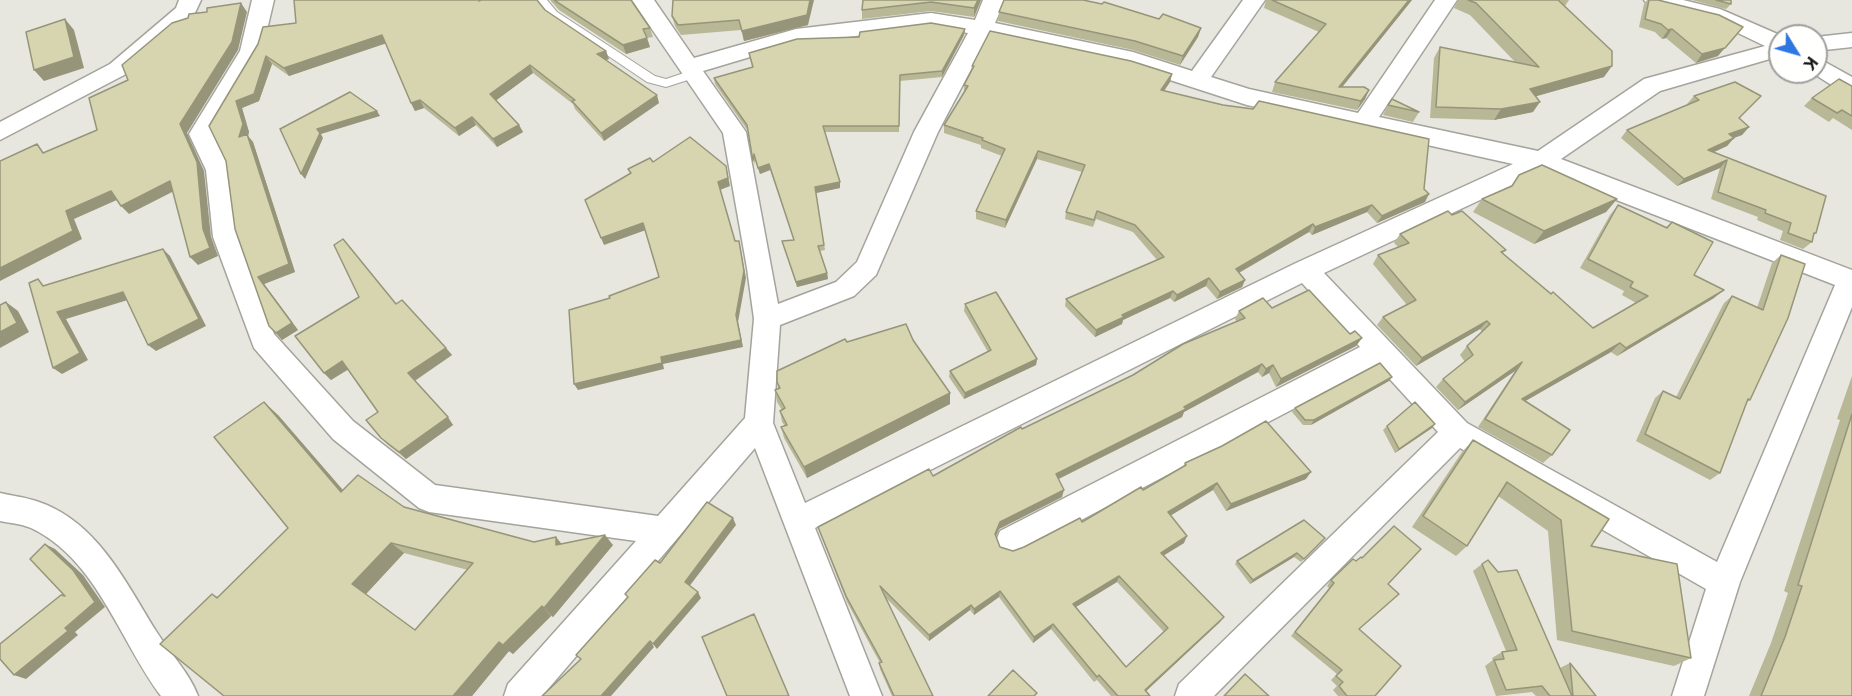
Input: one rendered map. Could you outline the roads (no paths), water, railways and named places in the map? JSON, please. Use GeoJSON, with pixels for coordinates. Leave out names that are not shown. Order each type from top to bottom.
{"type":"FeatureCollection","features":[{"type":"Feature","properties":{"kind":"street"},"geometry":{"type":"LineString","coordinates":[[643,0],[734,132],[760,268],[767,320],[759,423],[866,696]]}},
{"type":"Feature","properties":{"kind":"street"},"geometry":{"type":"LineString","coordinates":[[767,320],[845,289],[867,268],[926,132],[982,28],[994,0]]}},
{"type":"Feature","properties":{"kind":"street"},"geometry":{"type":"LineString","coordinates":[[1197,81],[1254,0]]}},
{"type":"Feature","properties":{"kind":"street"},"geometry":{"type":"LineString","coordinates":[[1364,122],[1446,0]]}},
{"type":"Feature","properties":{"kind":"street"},"geometry":{"type":"LineString","coordinates":[[1655,0],[1720,16],[1768,40]]}},
{"type":"Feature","properties":{"kind":"street"},"geometry":{"type":"LineString","coordinates":[[254,1],[251,51],[201,134],[218,170],[226,237],[263,340],[343,430],[429,498],[665,531]]}},
{"type":"Feature","properties":{"kind":"street"},"geometry":{"type":"LineString","coordinates":[[0,132],[118,69],[194,7]]}},
{"type":"Feature","properties":{"kind":"street"},"geometry":{"type":"LineString","coordinates":[[691,71],[796,36],[931,20],[982,28],[1132,60],[1247,97],[1542,161],[1851,280],[1724,582],[1696,692]]}},
{"type":"Feature","properties":{"kind":"street"},"geometry":{"type":"LineString","coordinates":[[1828,43],[1852,40]]}},
{"type":"Feature","properties":{"kind":"street"},"geometry":{"type":"LineString","coordinates":[[798,522],[1305,270],[1542,161],[1652,85],[1768,50]]}},
{"type":"Feature","properties":{"kind":"street"},"geometry":{"type":"LineString","coordinates":[[1828,72],[1852,87]]}},
{"type":"Feature","properties":{"kind":"street"},"geometry":{"type":"LineString","coordinates":[[1305,270],[1457,432],[1724,582]]}},
{"type":"Feature","properties":{"kind":"street"},"geometry":{"type":"LineString","coordinates":[[1011,541],[1380,350]]}},
{"type":"Feature","properties":{"kind":"street"},"geometry":{"type":"LineString","coordinates":[[520,696],[759,423]]}},
{"type":"Feature","properties":{"kind":"street"},"geometry":{"type":"LineString","coordinates":[[1191,696],[1457,432]]}},
{"type":"Feature","properties":{"kind":"street"},"geometry":{"type":"LineString","coordinates":[[0,507],[32,513],[53,523],[86,551],[118,595],[161,670],[183,696]]}},
{"type":"Feature","properties":{"kind":"lane"},"geometry":{"type":"LineString","coordinates":[[541,0],[553,14],[651,80],[666,83],[691,71]]}}]}
